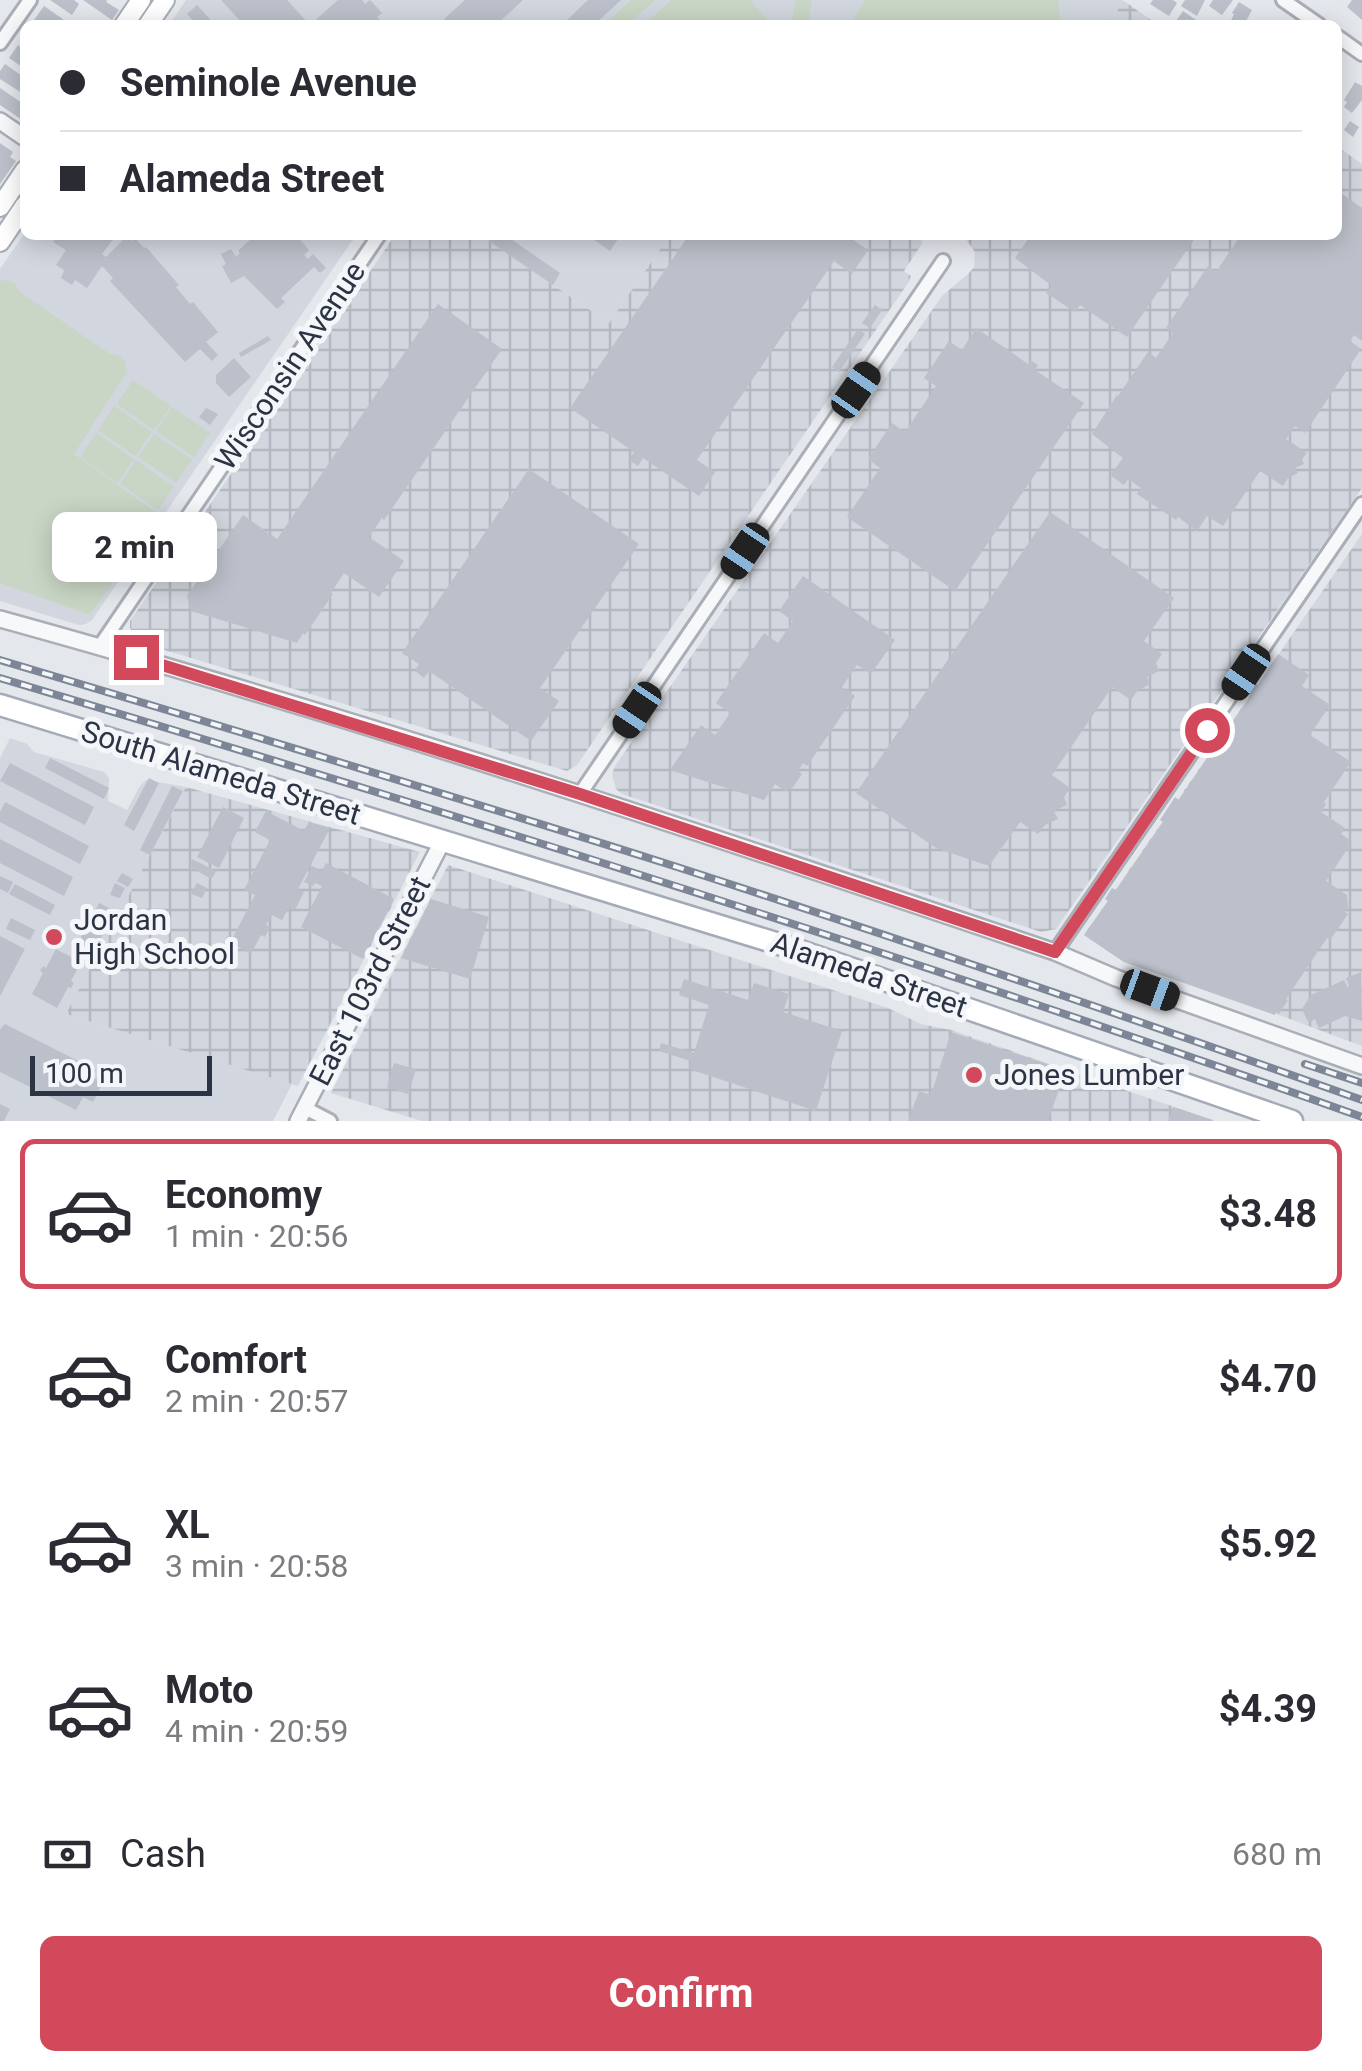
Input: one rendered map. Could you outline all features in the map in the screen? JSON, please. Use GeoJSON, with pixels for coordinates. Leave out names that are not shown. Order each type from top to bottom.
{"type":"FeatureCollection","features":[{"type":"Feature","properties":{"kind":"main road"},"geometry":{"type":"LineString","coordinates":[[0,207],[20,177]]}},
{"type":"Feature","properties":{"kind":"main road"},"geometry":{"type":"LineString","coordinates":[[0,242],[20,212]]}},
{"type":"Feature","properties":{"kind":"main road","name":"South Alameda Street"},"geometry":{"type":"LineString","coordinates":[[0,705],[443,840]]}},
{"type":"Feature","properties":{"kind":"main road","name":"Alameda Street"},"geometry":{"type":"LineString","coordinates":[[443,840],[792,948],[1292,1121]]}},
{"type":"Feature","properties":{"kind":"street"},"geometry":{"type":"LineString","coordinates":[[0,44],[30,0]]}},
{"type":"Feature","properties":{"kind":"street"},"geometry":{"type":"LineString","coordinates":[[1283,0],[1312,20]]}},
{"type":"Feature","properties":{"kind":"street","name":"Wisconsin Avenue"},"geometry":{"type":"LineString","coordinates":[[100,646],[376,240]]}},
{"type":"Feature","properties":{"kind":"street"},"geometry":{"type":"LineString","coordinates":[[580,794],[944,261]]}},
{"type":"Feature","properties":{"kind":"street"},"geometry":{"type":"LineString","coordinates":[[1055,952],[1362,504]]}},
{"type":"Feature","properties":{"kind":"street"},"geometry":{"type":"LineString","coordinates":[[0,618],[580,794],[1055,952],[1116,978],[1362,1066]]}},
{"type":"Feature","properties":{"kind":"street","name":"East 103rd Street"},"geometry":{"type":"LineString","coordinates":[[301,1114],[443,840]]}},
{"type":"Feature","properties":{"kind":"street"},"geometry":{"type":"LineString","coordinates":[[301,1114],[330,1121]]}},
{"type":"Feature","properties":{"kind":"shaded area"},"geometry":{"type":"Polygon","coordinates":[[[186,0],[1124,1],[1111,20],[172,20],[186,0]]]}},
{"type":"Feature","properties":{"kind":"shaded area"},"geometry":{"type":"Polygon","coordinates":[[[1124,1],[1151,20],[1111,20],[1124,1]]]}},
{"type":"Feature","properties":{"kind":"shaded area"},"geometry":{"type":"Polygon","coordinates":[[[1342,150],[1362,164],[1362,488],[1056,929],[1041,932],[622,794],[616,789],[612,774],[942,296],[974,267],[975,252],[967,240],[1342,240],[1342,150]]]}},
{"type":"Feature","properties":{"kind":"shaded area"},"geometry":{"type":"Polygon","coordinates":[[[20,240],[353,240],[86,624],[0,601],[0,269],[20,240]]]}},
{"type":"Feature","properties":{"kind":"shaded area"},"geometry":{"type":"Polygon","coordinates":[[[392,240],[487,240],[609,323],[667,240],[923,242],[904,271],[911,276],[908,283],[577,765],[567,771],[138,642],[130,621],[392,240]]]}},
{"type":"Feature","properties":{"kind":"shaded area"},"geometry":{"type":"Polygon","coordinates":[[[487,240],[667,240],[609,323],[487,240]]]}},
{"type":"Feature","properties":{"kind":"shaded area"},"geometry":{"type":"Polygon","coordinates":[[[1362,534],[1362,1046],[1124,962],[1084,935],[1362,534]]]}},
{"type":"Feature","properties":{"kind":"shaded area","name":"Jordan High School"},"geometry":{"type":"Polygon","coordinates":[[[10,738],[27,744],[34,752],[104,772],[109,778],[108,801],[127,810],[146,780],[186,787],[67,1014],[292,1084],[273,1121],[0,1121],[0,758],[10,738]]]}},
{"type":"Feature","properties":{"kind":"shaded area"},"geometry":{"type":"Polygon","coordinates":[[[186,787],[420,852],[298,1086],[66,1014],[186,787]]]}},
{"type":"Feature","properties":{"kind":"shaded area"},"geometry":{"type":"Polygon","coordinates":[[[448,865],[888,1008],[921,1024],[951,1030],[1215,1121],[422,1121],[331,1093],[448,865]]]}},
{"type":"Feature","properties":{"kind":"green space"},"geometry":{"type":"Polygon","coordinates":[[[631,0],[655,0],[633,20],[609,20],[631,0]]]}},
{"type":"Feature","properties":{"kind":"green space"},"geometry":{"type":"Polygon","coordinates":[[[671,0],[750,0],[768,20],[649,20],[671,0]]]}},
{"type":"Feature","properties":{"kind":"green space"},"geometry":{"type":"Polygon","coordinates":[[[796,0],[812,0],[809,20],[792,20],[796,0]]]}},
{"type":"Feature","properties":{"kind":"green space"},"geometry":{"type":"Polygon","coordinates":[[[866,0],[1058,0],[1060,20],[852,20],[866,0]]]}},
{"type":"Feature","properties":{"kind":"green space"},"geometry":{"type":"Polygon","coordinates":[[[8,280],[21,293],[125,361],[127,372],[74,454],[160,515],[90,615],[0,583],[0,281],[8,280]]]}},
{"type":"Feature","properties":{"kind":"green space"},"geometry":{"type":"Polygon","coordinates":[[[133,380],[171,406],[154,430],[117,404],[133,380]]]}},
{"type":"Feature","properties":{"kind":"green space"},"geometry":{"type":"Polygon","coordinates":[[[114,406],[152,432],[135,456],[98,430],[114,406]]]}},
{"type":"Feature","properties":{"kind":"green space"},"geometry":{"type":"Polygon","coordinates":[[[172,407],[210,433],[194,457],[156,431],[172,407]]]}},
{"type":"Feature","properties":{"kind":"green space"},"geometry":{"type":"Polygon","coordinates":[[[96,433],[134,459],[117,483],[80,457],[96,433]]]}},
{"type":"Feature","properties":{"kind":"green space"},"geometry":{"type":"Polygon","coordinates":[[[154,434],[192,460],[176,483],[138,457],[154,434]]]}},
{"type":"Feature","properties":{"kind":"green space"},"geometry":{"type":"Polygon","coordinates":[[[136,460],[174,487],[158,510],[120,484],[136,460]]]}},
{"type":"Feature","properties":{"kind":"building"},"geometry":{"type":"Polygon","coordinates":[[[50,0],[74,0],[79,4],[72,15],[50,0]]]}},
{"type":"Feature","properties":{"kind":"building"},"geometry":{"type":"Polygon","coordinates":[[[83,0],[107,0],[119,10],[112,20],[83,0]]]}},
{"type":"Feature","properties":{"kind":"building"},"geometry":{"type":"Polygon","coordinates":[[[221,0],[287,0],[305,20],[239,20],[221,0]]]}},
{"type":"Feature","properties":{"kind":"building"},"geometry":{"type":"Polygon","coordinates":[[[338,0],[362,0],[365,4],[370,0],[382,13],[377,17],[380,20],[316,20],[338,0]]]}},
{"type":"Feature","properties":{"kind":"building"},"geometry":{"type":"Polygon","coordinates":[[[465,0],[523,0],[501,20],[444,19],[465,0]]]}},
{"type":"Feature","properties":{"kind":"building"},"geometry":{"type":"Polygon","coordinates":[[[588,0],[621,0],[599,20],[567,20],[588,0]]]}},
{"type":"Feature","properties":{"kind":"building"},"geometry":{"type":"Polygon","coordinates":[[[1153,0],[1177,3],[1169,16],[1150,4],[1153,0]]]}},
{"type":"Feature","properties":{"kind":"building"},"geometry":{"type":"Polygon","coordinates":[[[1185,0],[1205,0],[1197,16],[1181,6],[1185,0]]]}},
{"type":"Feature","properties":{"kind":"building"},"geometry":{"type":"Polygon","coordinates":[[[1213,0],[1233,0],[1222,15],[1209,6],[1213,0]]]}},
{"type":"Feature","properties":{"kind":"building"},"geometry":{"type":"Polygon","coordinates":[[[1352,0],[1362,0],[1362,20],[1347,7],[1352,0]]]}},
{"type":"Feature","properties":{"kind":"building"},"geometry":{"type":"Polygon","coordinates":[[[1239,2],[1252,10],[1247,20],[1231,20],[1239,2]]]}},
{"type":"Feature","properties":{"kind":"building"},"geometry":{"type":"Polygon","coordinates":[[[197,5],[210,20],[192,20],[187,14],[197,5]]]}},
{"type":"Feature","properties":{"kind":"building"},"geometry":{"type":"Polygon","coordinates":[[[44,6],[64,20],[34,20],[44,6]]]}},
{"type":"Feature","properties":{"kind":"building"},"geometry":{"type":"Polygon","coordinates":[[[1183,11],[1196,20],[1177,20],[1183,11]]]}},
{"type":"Feature","properties":{"kind":"building"},"geometry":{"type":"Polygon","coordinates":[[[18,45],[20,46],[20,66],[9,58],[18,45]]]}},
{"type":"Feature","properties":{"kind":"building"},"geometry":{"type":"Polygon","coordinates":[[[5,64],[20,74],[20,92],[0,79],[5,64]]]}},
{"type":"Feature","properties":{"kind":"building"},"geometry":{"type":"Polygon","coordinates":[[[1355,82],[1362,86],[1362,100],[1352,113],[1344,107],[1344,100],[1355,82]]]}},
{"type":"Feature","properties":{"kind":"building"},"geometry":{"type":"Polygon","coordinates":[[[0,88],[20,102],[20,119],[0,105],[0,88]]]}},
{"type":"Feature","properties":{"kind":"building"},"geometry":{"type":"Polygon","coordinates":[[[1350,121],[1359,127],[1353,137],[1344,130],[1350,121]]]}},
{"type":"Feature","properties":{"kind":"building"},"geometry":{"type":"Polygon","coordinates":[[[0,143],[13,152],[10,157],[16,161],[0,184],[0,143]]]}},
{"type":"Feature","properties":{"kind":"building"},"geometry":{"type":"Polygon","coordinates":[[[1342,194],[1362,208],[1362,341],[1354,335],[1350,341],[1361,349],[1305,433],[1295,426],[1286,439],[1307,453],[1302,459],[1304,464],[1295,468],[1298,473],[1283,486],[1260,471],[1223,526],[1207,516],[1197,531],[1137,494],[1141,488],[1128,479],[1124,485],[1110,475],[1123,458],[1092,434],[1148,352],[1156,358],[1173,333],[1166,328],[1208,266],[1216,272],[1238,240],[1342,240],[1342,194]]]}},
{"type":"Feature","properties":{"kind":"building"},"geometry":{"type":"Polygon","coordinates":[[[112,240],[102,254],[106,257],[123,240],[137,240],[218,332],[206,342],[218,355],[212,361],[200,349],[185,362],[110,281],[113,278],[102,266],[87,288],[75,280],[72,285],[61,278],[64,270],[56,265],[66,250],[53,242],[112,240]]]}},
{"type":"Feature","properties":{"kind":"building"},"geometry":{"type":"Polygon","coordinates":[[[250,240],[300,240],[309,250],[304,255],[308,259],[313,254],[326,268],[320,273],[314,267],[281,298],[285,302],[277,309],[244,276],[231,283],[221,254],[231,249],[236,257],[250,240]]]}},
{"type":"Feature","properties":{"kind":"building"},"geometry":{"type":"Polygon","coordinates":[[[487,240],[512,240],[560,273],[553,285],[487,240]]]}},
{"type":"Feature","properties":{"kind":"building"},"geometry":{"type":"Polygon","coordinates":[[[594,240],[617,240],[610,251],[594,240]]]}},
{"type":"Feature","properties":{"kind":"building"},"geometry":{"type":"Polygon","coordinates":[[[686,240],[853,240],[868,250],[852,274],[834,261],[697,460],[715,472],[699,496],[643,458],[638,466],[629,460],[634,452],[570,408],[686,240]]]}},
{"type":"Feature","properties":{"kind":"building"},"geometry":{"type":"Polygon","coordinates":[[[1028,240],[1194,240],[1127,337],[1080,305],[1075,312],[1046,293],[1052,286],[1015,258],[1028,240]]]}},
{"type":"Feature","properties":{"kind":"building"},"geometry":{"type":"Polygon","coordinates":[[[438,304],[502,349],[369,537],[404,561],[379,597],[344,573],[297,643],[191,611],[187,596],[243,515],[277,539],[438,304]]]}},
{"type":"Feature","properties":{"kind":"building"},"geometry":{"type":"Polygon","coordinates":[[[875,305],[882,310],[870,328],[862,323],[875,305]]]}},
{"type":"Feature","properties":{"kind":"building"},"geometry":{"type":"Polygon","coordinates":[[[976,328],[1028,364],[1030,360],[1038,365],[1035,370],[1084,403],[955,591],[847,517],[880,468],[868,459],[892,423],[905,432],[936,386],[924,378],[949,341],[962,350],[976,328]]]}},
{"type":"Feature","properties":{"kind":"building"},"geometry":{"type":"Polygon","coordinates":[[[858,329],[865,334],[839,372],[832,367],[858,329]]]}},
{"type":"Feature","properties":{"kind":"building"},"geometry":{"type":"Polygon","coordinates":[[[268,336],[271,340],[241,357],[239,353],[268,336]]]}},
{"type":"Feature","properties":{"kind":"building"},"geometry":{"type":"Polygon","coordinates":[[[234,358],[251,377],[229,397],[216,383],[216,375],[234,358]]]}},
{"type":"Feature","properties":{"kind":"building"},"geometry":{"type":"Polygon","coordinates":[[[206,408],[218,414],[210,425],[199,417],[206,408]]]}},
{"type":"Feature","properties":{"kind":"building"},"geometry":{"type":"Polygon","coordinates":[[[529,469],[639,544],[540,688],[559,701],[531,741],[429,671],[424,678],[415,671],[419,664],[402,653],[529,469]]]}},
{"type":"Feature","properties":{"kind":"building"},"geometry":{"type":"Polygon","coordinates":[[[1050,512],[1174,598],[1144,641],[1162,654],[1156,663],[1159,671],[1147,677],[1150,684],[1137,691],[1131,700],[1112,687],[1052,775],[1070,788],[1064,797],[1067,805],[1054,811],[1058,819],[1038,834],[1020,822],[989,866],[936,848],[856,793],[1050,512]]]}},
{"type":"Feature","properties":{"kind":"building"},"geometry":{"type":"Polygon","coordinates":[[[803,576],[895,640],[871,674],[857,665],[842,687],[855,696],[807,766],[803,763],[798,771],[802,774],[793,787],[785,791],[775,784],[764,800],[670,770],[701,725],[715,735],[730,713],[716,703],[764,633],[778,643],[793,621],[779,611],[803,576]]]}},
{"type":"Feature","properties":{"kind":"building"},"geometry":{"type":"Polygon","coordinates":[[[1278,654],[1309,675],[1302,686],[1330,705],[1310,735],[1351,762],[1321,812],[1345,828],[1341,834],[1350,840],[1326,881],[1347,895],[1348,914],[1275,1015],[1124,962],[1084,935],[1108,901],[1105,899],[1112,888],[1116,890],[1163,822],[1160,820],[1175,797],[1179,800],[1215,746],[1212,744],[1222,730],[1225,732],[1278,654]]]}},
{"type":"Feature","properties":{"kind":"building"},"geometry":{"type":"Polygon","coordinates":[[[50,758],[109,788],[104,799],[45,768],[50,758]]]}},
{"type":"Feature","properties":{"kind":"building"},"geometry":{"type":"Polygon","coordinates":[[[10,763],[94,807],[85,825],[0,781],[10,763]]]}},
{"type":"Feature","properties":{"kind":"building"},"geometry":{"type":"Polygon","coordinates":[[[149,778],[159,783],[134,831],[124,825],[149,778]]]}},
{"type":"Feature","properties":{"kind":"building"},"geometry":{"type":"Polygon","coordinates":[[[172,786],[183,791],[150,855],[140,850],[172,786]]]}},
{"type":"Feature","properties":{"kind":"building"},"geometry":{"type":"Polygon","coordinates":[[[5,802],[89,846],[80,864],[0,822],[5,802]]]}},
{"type":"Feature","properties":{"kind":"building"},"geometry":{"type":"Polygon","coordinates":[[[223,807],[244,818],[219,868],[197,857],[223,807]]]}},
{"type":"Feature","properties":{"kind":"building"},"geometry":{"type":"Polygon","coordinates":[[[266,811],[304,831],[309,822],[330,828],[298,889],[304,892],[295,910],[289,907],[282,920],[272,915],[265,937],[261,935],[251,954],[225,940],[227,936],[232,939],[255,895],[244,890],[270,840],[255,832],[266,811]]]}},
{"type":"Feature","properties":{"kind":"building"},"geometry":{"type":"Polygon","coordinates":[[[0,839],[73,877],[64,896],[0,863],[0,839]]]}},
{"type":"Feature","properties":{"kind":"building"},"geometry":{"type":"Polygon","coordinates":[[[192,859],[216,871],[213,877],[190,867],[192,859]]]}},
{"type":"Feature","properties":{"kind":"building"},"geometry":{"type":"Polygon","coordinates":[[[326,863],[394,899],[363,959],[301,927],[322,886],[304,882],[312,866],[322,871],[326,863]]]}},
{"type":"Feature","properties":{"kind":"building"},"geometry":{"type":"Polygon","coordinates":[[[122,873],[133,879],[128,887],[117,881],[122,873]]]}},
{"type":"Feature","properties":{"kind":"building"},"geometry":{"type":"Polygon","coordinates":[[[0,876],[13,882],[8,893],[0,889],[0,876]]]}},
{"type":"Feature","properties":{"kind":"building"},"geometry":{"type":"Polygon","coordinates":[[[115,883],[125,888],[120,898],[110,895],[115,883]]]}},
{"type":"Feature","properties":{"kind":"building"},"geometry":{"type":"Polygon","coordinates":[[[197,883],[207,888],[202,898],[191,894],[197,883]]]}},
{"type":"Feature","properties":{"kind":"building"},"geometry":{"type":"Polygon","coordinates":[[[15,884],[55,905],[50,915],[9,894],[15,884]]]}},
{"type":"Feature","properties":{"kind":"building"},"geometry":{"type":"Polygon","coordinates":[[[431,899],[489,917],[470,979],[401,958],[431,899]]]}},
{"type":"Feature","properties":{"kind":"building"},"geometry":{"type":"Polygon","coordinates":[[[99,903],[115,911],[92,955],[76,947],[99,903]]]}},
{"type":"Feature","properties":{"kind":"building"},"geometry":{"type":"Polygon","coordinates":[[[11,918],[35,930],[30,940],[6,929],[11,918]]]}},
{"type":"Feature","properties":{"kind":"building"},"geometry":{"type":"Polygon","coordinates":[[[0,936],[25,949],[0,996],[0,936]]]}},
{"type":"Feature","properties":{"kind":"building"},"geometry":{"type":"Polygon","coordinates":[[[56,949],[81,962],[71,981],[74,983],[57,1008],[32,994],[43,973],[40,971],[43,966],[46,968],[56,949]]]}},
{"type":"Feature","properties":{"kind":"building"},"geometry":{"type":"Polygon","coordinates":[[[1361,972],[1362,1021],[1345,1016],[1319,1028],[1315,1019],[1307,1020],[1302,1009],[1311,995],[1344,980],[1348,988],[1346,978],[1361,972]]]}},
{"type":"Feature","properties":{"kind":"building"},"geometry":{"type":"Polygon","coordinates":[[[684,979],[748,1000],[754,983],[789,994],[783,1012],[842,1031],[816,1111],[689,1069],[691,1061],[659,1051],[661,1043],[694,1053],[709,1005],[679,995],[684,979]]]}},
{"type":"Feature","properties":{"kind":"building"},"geometry":{"type":"Polygon","coordinates":[[[5,1024],[96,1070],[92,1077],[103,1082],[93,1102],[83,1097],[76,1110],[0,1072],[0,1029],[5,1024]]]}},
{"type":"Feature","properties":{"kind":"building"},"geometry":{"type":"Polygon","coordinates":[[[951,1032],[1066,1070],[1048,1121],[908,1121],[919,1091],[931,1095],[951,1032]]]}},
{"type":"Feature","properties":{"kind":"building"},"geometry":{"type":"Polygon","coordinates":[[[394,1063],[416,1069],[408,1094],[387,1087],[394,1063]]]}},
{"type":"Feature","properties":{"kind":"building"},"geometry":{"type":"Polygon","coordinates":[[[0,1104],[10,1109],[4,1121],[0,1121],[0,1104]]]}},
{"type":"Feature","properties":{"kind":"building"},"geometry":{"type":"Polygon","coordinates":[[[1173,1107],[1213,1120],[1168,1121],[1173,1107]]]}},
{"type":"Feature","properties":{"kind":"railway"},"geometry":{"type":"LineString","coordinates":[[0,660],[674,866],[1019,980],[1362,1100]]}},
{"type":"Feature","properties":{"kind":"railway"},"geometry":{"type":"LineString","coordinates":[[0,678],[684,889],[1024,1000],[1362,1117]]}},
{"type":"Feature","properties":{"kind":"railway"},"geometry":{"type":"LineString","coordinates":[[1305,1064],[1362,1083]]}},
{"type":"Feature","properties":{"kind":"place","name":"Jordan High School"},"geometry":{"type":"Point","coordinates":[54,937]}},
{"type":"Feature","properties":{"kind":"place","name":"Jones Lumber"},"geometry":{"type":"Point","coordinates":[974,1075]}},
{"type":"Feature","properties":{"kind":"route"},"geometry":{"type":"LineString","coordinates":[[136,657],[580,794],[1055,952],[1207,730]]}}]}
